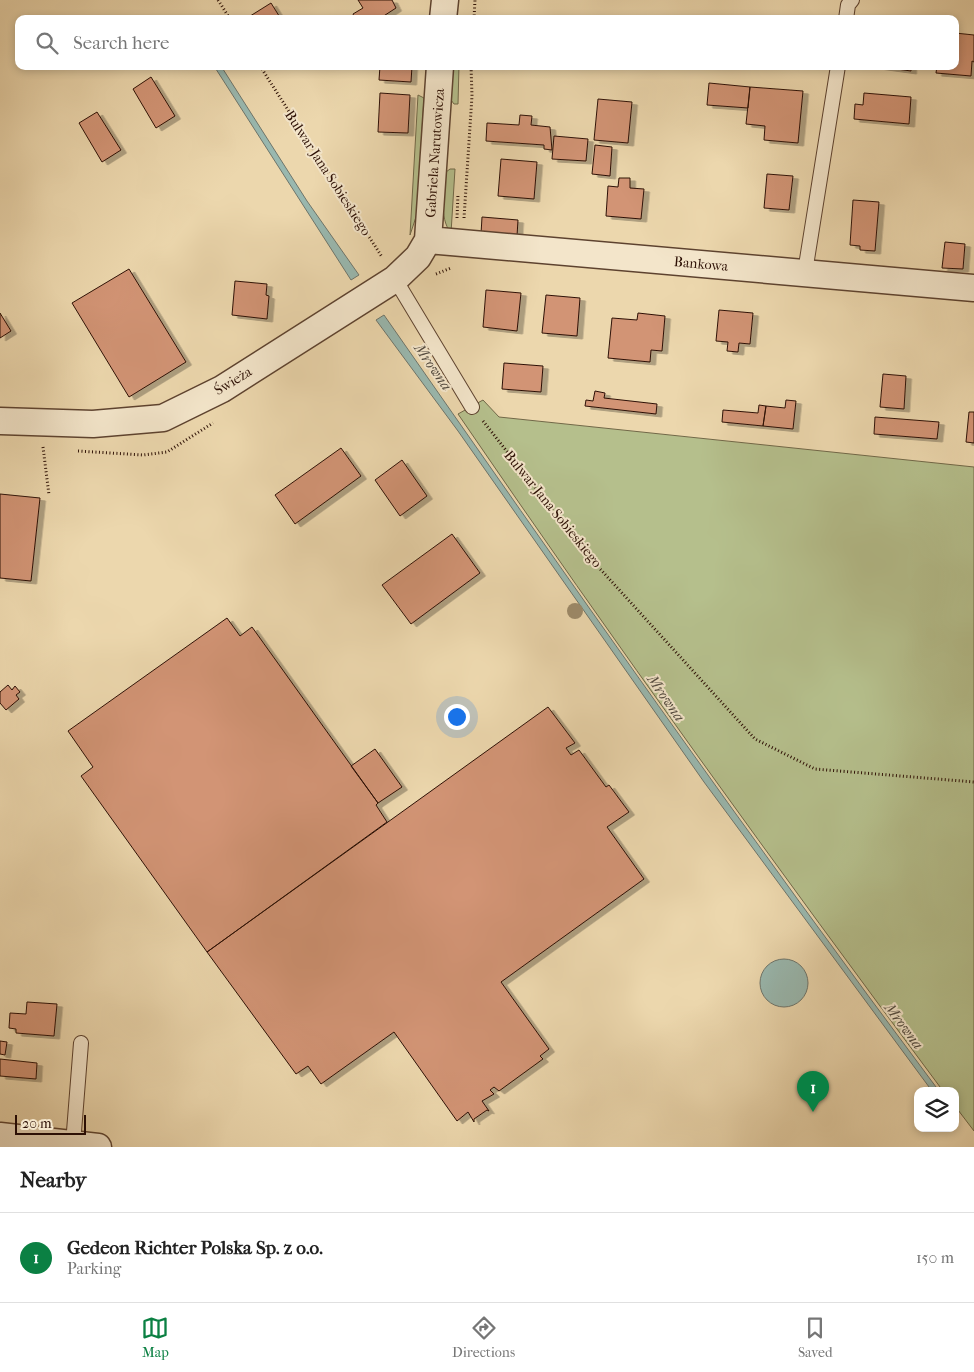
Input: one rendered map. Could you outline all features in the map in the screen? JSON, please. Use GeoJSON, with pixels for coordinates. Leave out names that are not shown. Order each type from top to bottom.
{"type":"FeatureCollection","features":[{"type":"Feature","properties":{"kind":"street"},"geometry":{"type":"LineString","coordinates":[[443,15],[445,0]]}},
{"type":"Feature","properties":{"kind":"street","name":"Gabriela Narutowicza"},"geometry":{"type":"LineString","coordinates":[[428,240],[440,70]]}},
{"type":"Feature","properties":{"kind":"street","name":"Świeża"},"geometry":{"type":"LineString","coordinates":[[0,421],[93,424],[163,418],[222,389],[389,265],[418,257],[428,240]]}},
{"type":"Feature","properties":{"kind":"street","name":"Bankowa"},"geometry":{"type":"LineString","coordinates":[[428,240],[974,288]]}},
{"type":"Feature","properties":{"kind":"street"},"geometry":{"type":"LineString","coordinates":[[0,1136],[85,1146]]}},
{"type":"Feature","properties":{"kind":"lane"},"geometry":{"type":"LineString","coordinates":[[847,15],[848,5],[852,0]]}},
{"type":"Feature","properties":{"kind":"lane"},"geometry":{"type":"LineString","coordinates":[[804,272],[837,70]]}},
{"type":"Feature","properties":{"kind":"lane"},"geometry":{"type":"LineString","coordinates":[[389,265],[472,407]]}},
{"type":"Feature","properties":{"kind":"lane"},"geometry":{"type":"LineString","coordinates":[[81,1043],[85,1146]]}},
{"type":"Feature","properties":{"kind":"path"},"geometry":{"type":"LineString","coordinates":[[218,0],[227,15]]}},
{"type":"Feature","properties":{"kind":"path"},"geometry":{"type":"LineString","coordinates":[[474,15],[476,0]]}},
{"type":"Feature","properties":{"kind":"path","name":"Bulwar Jana Sobieskiego"},"geometry":{"type":"LineString","coordinates":[[263,70],[389,265]]}},
{"type":"Feature","properties":{"kind":"path"},"geometry":{"type":"LineString","coordinates":[[463,228],[472,96],[471,70]]}},
{"type":"Feature","properties":{"kind":"path","name":"Bulwar Jana Sobieskiego"},"geometry":{"type":"LineString","coordinates":[[472,407],[592,560],[755,739],[815,769],[974,782]]}},
{"type":"Feature","properties":{"kind":"path"},"geometry":{"type":"LineString","coordinates":[[42,444],[49,495]]}},
{"type":"Feature","properties":{"kind":"green space"},"geometry":{"type":"Polygon","coordinates":[[[453,70],[459,70],[458,104],[454,104],[451,100],[453,70]]]}},
{"type":"Feature","properties":{"kind":"green space"},"geometry":{"type":"Polygon","coordinates":[[[418,95],[424,98],[417,214],[410,235],[418,95]]]}},
{"type":"Feature","properties":{"kind":"green space"},"geometry":{"type":"Polygon","coordinates":[[[450,169],[455,169],[451,233],[447,227],[443,212],[446,172],[450,169]]]}},
{"type":"Feature","properties":{"kind":"green space"},"geometry":{"type":"Polygon","coordinates":[[[483,400],[499,417],[974,467],[974,1131],[959,1111],[959,1087],[940,1087],[697,755],[458,414],[483,400]]]}},
{"type":"Feature","properties":{"kind":"water"},"geometry":{"type":"Polygon","coordinates":[[[217,70],[224,70],[307,201],[359,275],[351,280],[217,70]]]}},
{"type":"Feature","properties":{"kind":"water"},"geometry":{"type":"Polygon","coordinates":[[[384,315],[727,802],[936,1087],[929,1087],[704,782],[458,431],[376,320],[384,315]]]}},
{"type":"Feature","properties":{"kind":"water"},"geometry":{"type":"Polygon","coordinates":[[[779,959],[789,959],[801,966],[808,978],[808,988],[801,1000],[789,1007],[779,1007],[771,1003],[764,996],[760,988],[760,978],[764,970],[771,963],[779,959]]]}},
{"type":"Feature","properties":{"kind":"building"},"geometry":{"type":"Polygon","coordinates":[[[358,0],[392,0],[396,8],[385,15],[353,15],[363,8],[358,0]]]}},
{"type":"Feature","properties":{"kind":"building"},"geometry":{"type":"Polygon","coordinates":[[[271,3],[278,15],[252,15],[271,3]]]}},
{"type":"Feature","properties":{"kind":"building"},"geometry":{"type":"Polygon","coordinates":[[[959,33],[974,35],[974,62],[972,61],[971,76],[936,73],[936,70],[959,70],[959,33]]]}},
{"type":"Feature","properties":{"kind":"building"},"geometry":{"type":"Polygon","coordinates":[[[380,70],[412,70],[411,82],[379,80],[380,70]]]}},
{"type":"Feature","properties":{"kind":"building"},"geometry":{"type":"Polygon","coordinates":[[[151,77],[175,116],[156,128],[133,89],[151,77]]]}},
{"type":"Feature","properties":{"kind":"building"},"geometry":{"type":"Polygon","coordinates":[[[709,83],[750,87],[748,108],[707,105],[709,83]]]}},
{"type":"Feature","properties":{"kind":"building"},"geometry":{"type":"Polygon","coordinates":[[[750,87],[803,91],[798,143],[764,140],[765,126],[746,124],[750,87]]]}},
{"type":"Feature","properties":{"kind":"building"},"geometry":{"type":"Polygon","coordinates":[[[380,93],[410,95],[408,133],[378,132],[380,93]]]}},
{"type":"Feature","properties":{"kind":"building"},"geometry":{"type":"Polygon","coordinates":[[[864,93],[911,97],[909,124],[854,119],[855,104],[863,105],[864,93]]]}},
{"type":"Feature","properties":{"kind":"building"},"geometry":{"type":"Polygon","coordinates":[[[598,99],[632,102],[628,143],[594,140],[598,99]]]}},
{"type":"Feature","properties":{"kind":"building"},"geometry":{"type":"Polygon","coordinates":[[[97,112],[121,150],[102,162],[79,123],[97,112]]]}},
{"type":"Feature","properties":{"kind":"building"},"geometry":{"type":"Polygon","coordinates":[[[520,115],[532,116],[531,125],[550,127],[552,150],[544,149],[544,145],[486,141],[487,123],[519,125],[520,115]]]}},
{"type":"Feature","properties":{"kind":"building"},"geometry":{"type":"Polygon","coordinates":[[[554,136],[588,139],[586,161],[552,159],[554,136]]]}},
{"type":"Feature","properties":{"kind":"building"},"geometry":{"type":"Polygon","coordinates":[[[595,145],[612,147],[610,176],[592,174],[595,145]]]}},
{"type":"Feature","properties":{"kind":"building"},"geometry":{"type":"Polygon","coordinates":[[[501,159],[537,162],[534,199],[498,196],[501,159]]]}},
{"type":"Feature","properties":{"kind":"building"},"geometry":{"type":"Polygon","coordinates":[[[767,174],[793,176],[789,210],[764,208],[767,174]]]}},
{"type":"Feature","properties":{"kind":"building"},"geometry":{"type":"Polygon","coordinates":[[[619,178],[630,178],[630,188],[644,189],[641,219],[606,216],[608,186],[618,187],[619,178]]]}},
{"type":"Feature","properties":{"kind":"building"},"geometry":{"type":"Polygon","coordinates":[[[853,200],[879,202],[875,251],[860,250],[860,246],[850,245],[853,200]]]}},
{"type":"Feature","properties":{"kind":"building"},"geometry":{"type":"Polygon","coordinates":[[[482,217],[518,220],[517,236],[481,234],[482,217]]]}},
{"type":"Feature","properties":{"kind":"building"},"geometry":{"type":"Polygon","coordinates":[[[945,242],[965,244],[963,269],[942,268],[945,242]]]}},
{"type":"Feature","properties":{"kind":"building"},"geometry":{"type":"Polygon","coordinates":[[[129,269],[186,362],[129,397],[72,303],[129,269]]]}},
{"type":"Feature","properties":{"kind":"building"},"geometry":{"type":"Polygon","coordinates":[[[235,281],[267,284],[266,295],[269,296],[267,319],[232,315],[235,281]]]}},
{"type":"Feature","properties":{"kind":"building"},"geometry":{"type":"Polygon","coordinates":[[[486,290],[521,293],[517,331],[483,327],[486,290]]]}},
{"type":"Feature","properties":{"kind":"building"},"geometry":{"type":"Polygon","coordinates":[[[546,295],[580,298],[577,336],[542,333],[546,295]]]}},
{"type":"Feature","properties":{"kind":"building"},"geometry":{"type":"Polygon","coordinates":[[[719,310],[753,313],[750,344],[739,343],[738,352],[727,351],[728,342],[716,341],[719,310]]]}},
{"type":"Feature","properties":{"kind":"building"},"geometry":{"type":"Polygon","coordinates":[[[0,313],[11,331],[0,338],[0,313]]]}},
{"type":"Feature","properties":{"kind":"building"},"geometry":{"type":"Polygon","coordinates":[[[638,313],[665,316],[662,351],[651,350],[650,362],[608,358],[612,318],[637,320],[638,313]]]}},
{"type":"Feature","properties":{"kind":"building"},"geometry":{"type":"Polygon","coordinates":[[[504,363],[543,366],[541,392],[502,389],[504,363]]]}},
{"type":"Feature","properties":{"kind":"building"},"geometry":{"type":"Polygon","coordinates":[[[883,374],[906,376],[904,409],[880,407],[883,374]]]}},
{"type":"Feature","properties":{"kind":"building"},"geometry":{"type":"Polygon","coordinates":[[[595,391],[605,393],[604,398],[657,404],[656,414],[585,406],[586,400],[593,401],[595,391]]]}},
{"type":"Feature","properties":{"kind":"building"},"geometry":{"type":"Polygon","coordinates":[[[786,400],[796,401],[793,429],[763,426],[766,406],[785,408],[786,400]]]}},
{"type":"Feature","properties":{"kind":"building"},"geometry":{"type":"Polygon","coordinates":[[[759,405],[766,406],[763,426],[722,422],[723,410],[758,413],[759,405]]]}},
{"type":"Feature","properties":{"kind":"building"},"geometry":{"type":"Polygon","coordinates":[[[969,412],[974,412],[974,443],[966,442],[969,412]]]}},
{"type":"Feature","properties":{"kind":"building"},"geometry":{"type":"Polygon","coordinates":[[[875,417],[939,422],[937,439],[874,434],[875,417]]]}},
{"type":"Feature","properties":{"kind":"building"},"geometry":{"type":"Polygon","coordinates":[[[341,448],[361,476],[295,524],[275,495],[341,448]]]}},
{"type":"Feature","properties":{"kind":"building"},"geometry":{"type":"Polygon","coordinates":[[[402,460],[427,496],[400,516],[375,480],[402,460]]]}},
{"type":"Feature","properties":{"kind":"building"},"geometry":{"type":"Polygon","coordinates":[[[0,494],[40,498],[31,581],[0,578],[0,494]]]}},
{"type":"Feature","properties":{"kind":"building"},"geometry":{"type":"Polygon","coordinates":[[[452,534],[480,573],[411,624],[382,585],[452,534]]]}},
{"type":"Feature","properties":{"kind":"building"},"geometry":{"type":"Polygon","coordinates":[[[227,618],[240,636],[252,627],[378,803],[376,805],[387,822],[207,952],[81,776],[93,767],[68,731],[227,618]]]}},
{"type":"Feature","properties":{"kind":"building"},"geometry":{"type":"Polygon","coordinates":[[[8,685],[12,690],[15,686],[20,692],[16,695],[19,699],[6,710],[0,703],[0,692],[8,685]]]}},
{"type":"Feature","properties":{"kind":"building"},"geometry":{"type":"Polygon","coordinates":[[[548,707],[575,743],[566,748],[571,755],[579,750],[606,787],[609,785],[629,812],[607,827],[644,879],[501,982],[549,1049],[540,1056],[543,1059],[499,1091],[494,1087],[490,1090],[494,1094],[482,1101],[489,1111],[487,1110],[474,1119],[474,1122],[468,1112],[457,1121],[394,1032],[321,1084],[308,1066],[296,1074],[207,952],[548,707]]]}},
{"type":"Feature","properties":{"kind":"building"},"geometry":{"type":"Polygon","coordinates":[[[375,749],[402,787],[378,803],[351,766],[375,749]]]}},
{"type":"Feature","properties":{"kind":"building"},"geometry":{"type":"Polygon","coordinates":[[[27,1002],[57,1004],[54,1036],[16,1033],[16,1029],[9,1028],[10,1013],[26,1014],[27,1002]]]}},
{"type":"Feature","properties":{"kind":"building"},"geometry":{"type":"Polygon","coordinates":[[[0,1041],[7,1042],[5,1055],[0,1054],[0,1041]]]}},
{"type":"Feature","properties":{"kind":"building"},"geometry":{"type":"Polygon","coordinates":[[[0,1059],[37,1063],[36,1079],[0,1076],[0,1059]]]}},
{"type":"Feature","properties":{"kind":"place","name":"Gedeon Richter Polska Sp. z o.o."},"geometry":{"type":"Point","coordinates":[813,1112]}},
{"type":"Feature","properties":{"kind":"water label","name":"Mrowna"},"geometry":{"type":"Point","coordinates":[433,367]}},
{"type":"Feature","properties":{"kind":"water label","name":"Mrowna"},"geometry":{"type":"Point","coordinates":[666,698]}},
{"type":"Feature","properties":{"kind":"water label","name":"Mrowna"},"geometry":{"type":"Point","coordinates":[904,1026]}}]}
